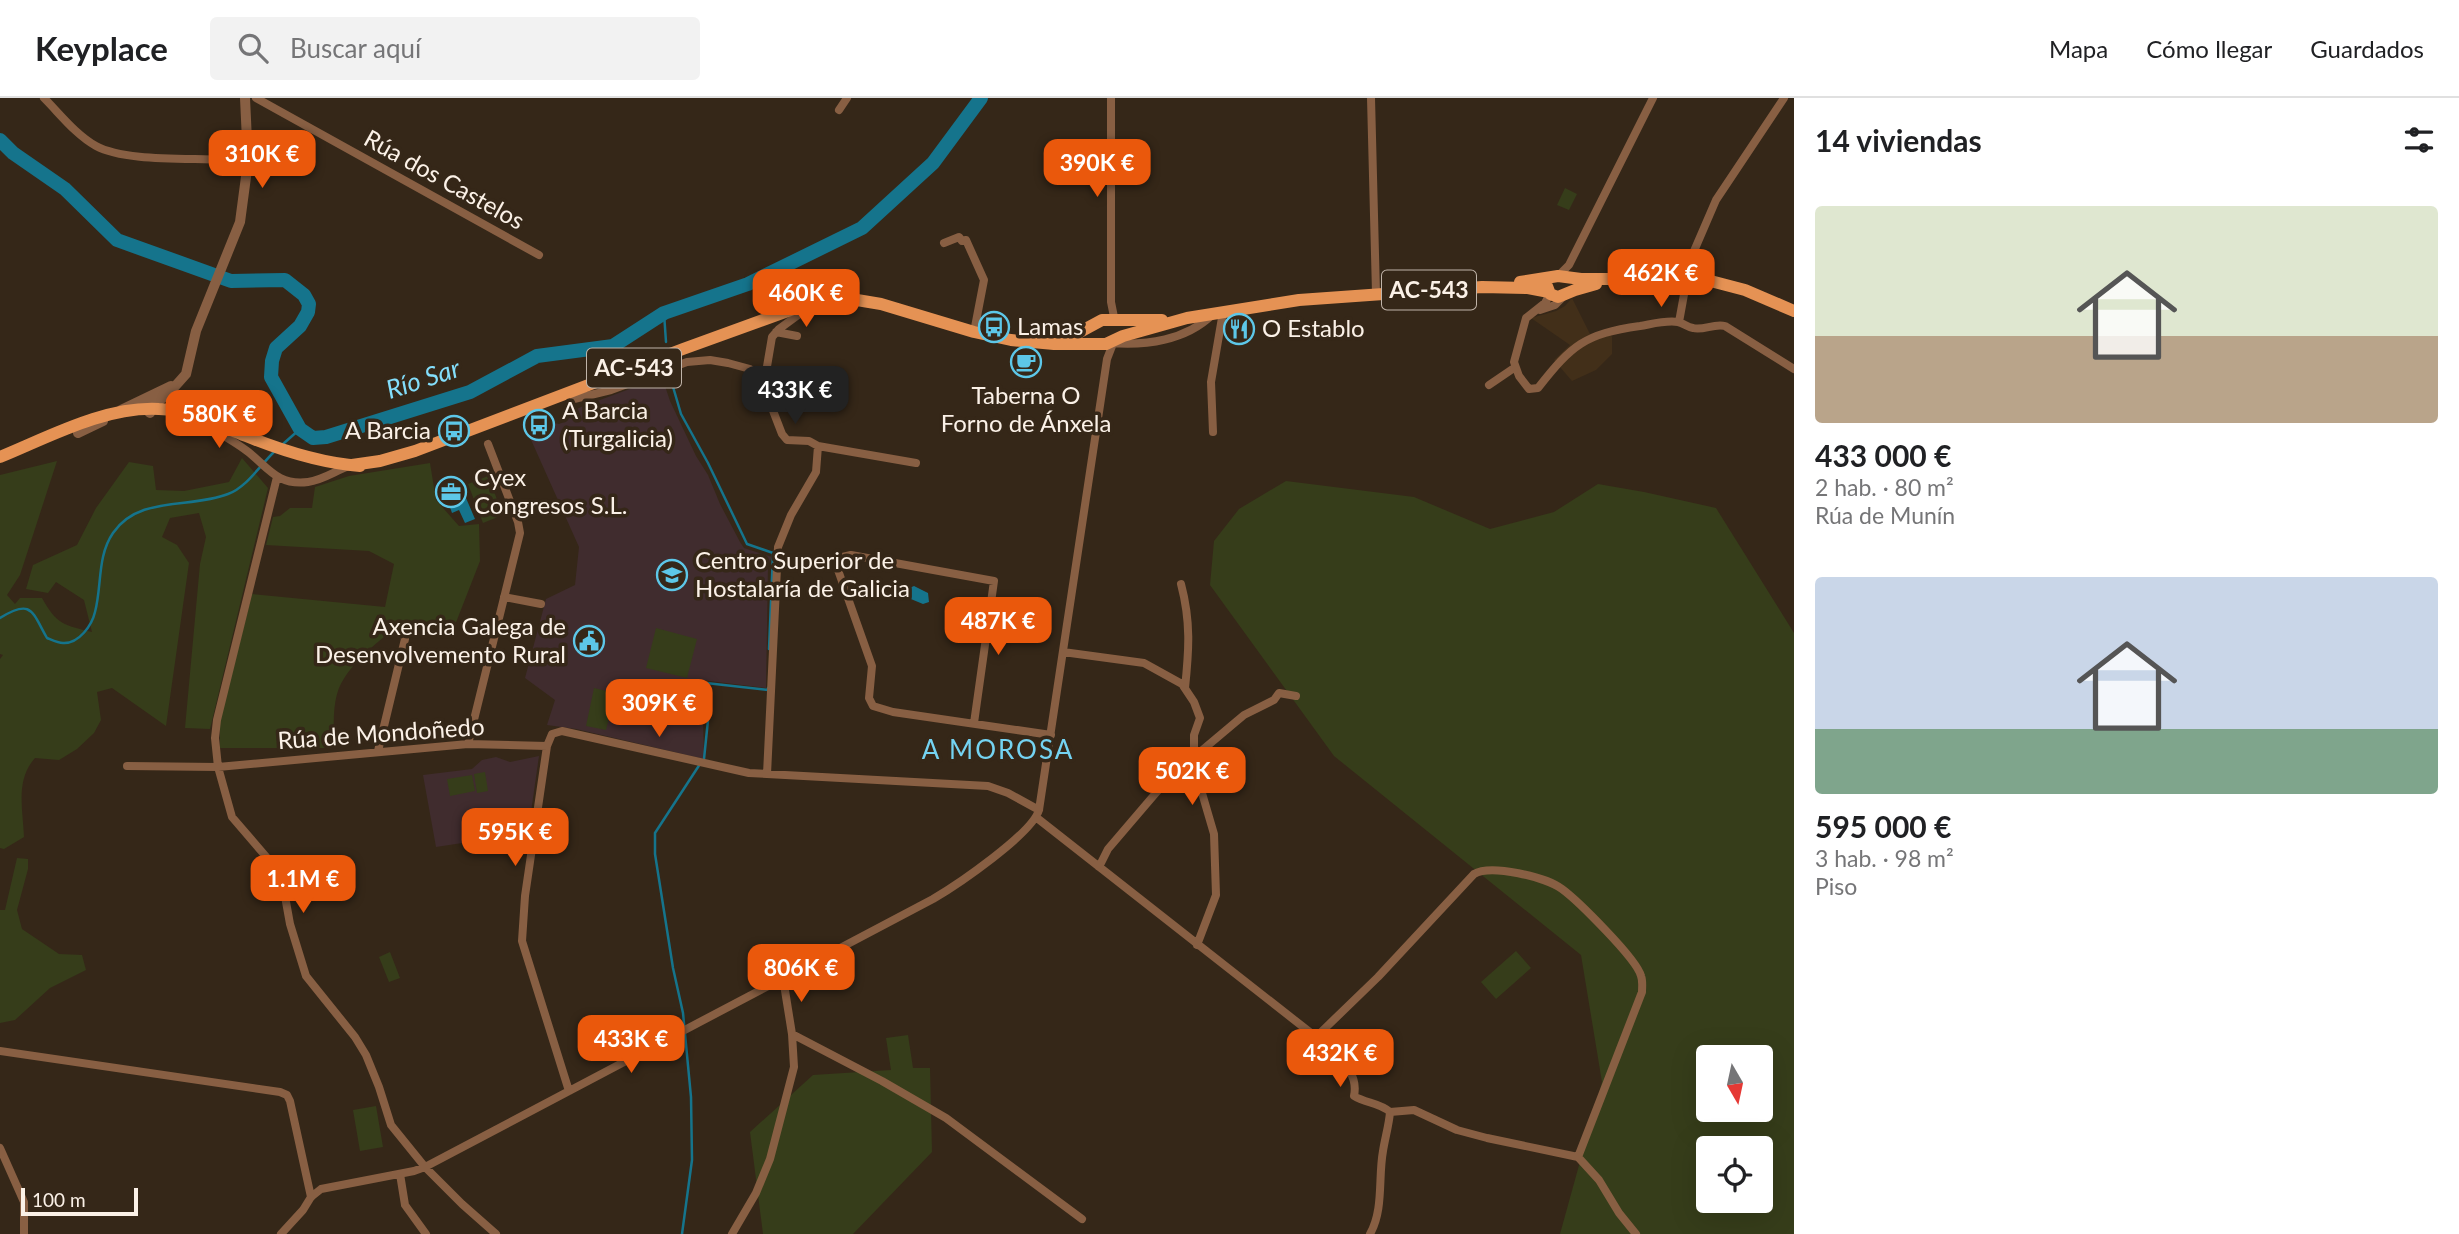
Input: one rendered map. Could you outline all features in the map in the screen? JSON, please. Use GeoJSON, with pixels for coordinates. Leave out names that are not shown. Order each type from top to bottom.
{"type":"FeatureCollection","features":[{"type":"Feature","properties":{"kind":"main road","name":"AC-543"},"geometry":{"type":"LineString","coordinates":[[352,465],[415,451],[814,302],[845,299],[871,302],[974,332],[1054,344],[1287,301],[1564,281],[1584,287],[1617,280],[1686,275],[1737,287],[1794,311]]}},
{"type":"Feature","properties":{"kind":"main road"},"geometry":{"type":"LineString","coordinates":[[1549,293],[1547,284],[1564,281]]}},
{"type":"Feature","properties":{"kind":"main road","name":"AC-543"},"geometry":{"type":"LineString","coordinates":[[1482,287],[1528,288],[1549,293]]}},
{"type":"Feature","properties":{"kind":"main road","name":"AC-543"},"geometry":{"type":"LineString","coordinates":[[1024,341],[1108,333],[1187,318]]}},
{"type":"Feature","properties":{"kind":"main road","name":"AC-543"},"geometry":{"type":"LineString","coordinates":[[0,457],[109,415],[149,404],[299,455],[331,463],[384,465],[418,458],[575,399],[726,335]]}},
{"type":"Feature","properties":{"kind":"main road","name":"AC-543"},"geometry":{"type":"LineString","coordinates":[[0,464],[104,424],[135,418],[191,418],[250,438]]}},
{"type":"Feature","properties":{"kind":"street"},"geometry":{"type":"LineString","coordinates":[[44,98],[86,139],[111,152],[162,158],[248,162]]}},
{"type":"Feature","properties":{"kind":"street"},"geometry":{"type":"LineString","coordinates":[[78,433],[149,404],[170,392],[186,374],[196,331],[222,272],[243,213],[248,162],[245,98]]}},
{"type":"Feature","properties":{"kind":"street","name":"Rúa dos Castelos"},"geometry":{"type":"LineString","coordinates":[[256,98],[539,255]]}},
{"type":"Feature","properties":{"kind":"street"},"geometry":{"type":"LineString","coordinates":[[839,110],[847,98]]}},
{"type":"Feature","properties":{"kind":"street"},"geometry":{"type":"LineString","coordinates":[[281,1234],[311,1197],[326,1188],[425,1167],[946,891],[1026,831],[1038,814],[1107,359],[1111,302],[1111,98]]}},
{"type":"Feature","properties":{"kind":"street"},"geometry":{"type":"LineString","coordinates":[[1371,98],[1376,293]]}},
{"type":"Feature","properties":{"kind":"street"},"geometry":{"type":"LineString","coordinates":[[1537,311],[1555,305],[1564,281],[1653,98]]}},
{"type":"Feature","properties":{"kind":"street"},"geometry":{"type":"LineString","coordinates":[[1679,322],[1686,275],[1716,200],[1784,98]]}},
{"type":"Feature","properties":{"kind":"street"},"geometry":{"type":"LineString","coordinates":[[944,243],[959,237],[962,241],[966,240],[983,275],[983,294],[974,332]]}},
{"type":"Feature","properties":{"kind":"street"},"geometry":{"type":"LineString","coordinates":[[1489,385],[1514,368],[1526,318],[1547,302],[1549,293]]}},
{"type":"Feature","properties":{"kind":"street"},"geometry":{"type":"LineString","coordinates":[[764,384],[771,341],[776,332],[814,302]]}},
{"type":"Feature","properties":{"kind":"street"},"geometry":{"type":"LineString","coordinates":[[1108,333],[1111,302]]}},
{"type":"Feature","properties":{"kind":"street"},"geometry":{"type":"LineString","coordinates":[[1108,333],[1145,342],[1199,327],[1218,313]]}},
{"type":"Feature","properties":{"kind":"street"},"geometry":{"type":"LineString","coordinates":[[1213,432],[1212,382],[1218,313]]}},
{"type":"Feature","properties":{"kind":"street"},"geometry":{"type":"LineString","coordinates":[[1514,368],[1525,386],[1534,390],[1566,354],[1589,338],[1616,330],[1679,322],[1694,329],[1725,326],[1794,369]]}},
{"type":"Feature","properties":{"kind":"street"},"geometry":{"type":"LineString","coordinates":[[776,332],[797,336]]}},
{"type":"Feature","properties":{"kind":"street"},"geometry":{"type":"LineString","coordinates":[[701,347],[700,354],[710,360]]}},
{"type":"Feature","properties":{"kind":"street"},"geometry":{"type":"LineString","coordinates":[[575,399],[611,390],[683,363],[710,360],[747,367],[754,371],[764,384],[785,438],[916,463]]}},
{"type":"Feature","properties":{"kind":"street"},"geometry":{"type":"LineString","coordinates":[[149,404],[177,383]]}},
{"type":"Feature","properties":{"kind":"street"},"geometry":{"type":"LineString","coordinates":[[170,392],[169,403],[250,453],[277,477],[307,482],[321,479],[352,465]]}},
{"type":"Feature","properties":{"kind":"street"},"geometry":{"type":"LineString","coordinates":[[468,744],[520,533],[488,444]]}},
{"type":"Feature","properties":{"kind":"street"},"geometry":{"type":"LineString","coordinates":[[767,774],[778,547],[790,515],[816,472],[818,446]]}},
{"type":"Feature","properties":{"kind":"street"},"geometry":{"type":"LineString","coordinates":[[277,477],[215,729],[218,767],[232,817],[281,874],[290,925],[306,976],[355,1037],[366,1055],[391,1125],[425,1167],[496,1234]]}},
{"type":"Feature","properties":{"kind":"street"},"geometry":{"type":"LineString","coordinates":[[974,723],[994,581],[851,555],[841,556],[837,561],[838,570],[872,666],[869,698],[873,706],[892,712],[1051,735]]}},
{"type":"Feature","properties":{"kind":"street"},"geometry":{"type":"LineString","coordinates":[[1181,584],[1189,613],[1190,646],[1185,688]]}},
{"type":"Feature","properties":{"kind":"street"},"geometry":{"type":"LineString","coordinates":[[504,597],[541,604]]}},
{"type":"Feature","properties":{"kind":"street"},"geometry":{"type":"LineString","coordinates":[[378,751],[405,639],[403,633]]}},
{"type":"Feature","properties":{"kind":"street"},"geometry":{"type":"LineString","coordinates":[[1063,652],[1144,663],[1182,684],[1194,702],[1200,718],[1194,735],[1194,760]]}},
{"type":"Feature","properties":{"kind":"street"},"geometry":{"type":"LineString","coordinates":[[1099,867],[1108,849],[1155,794],[1163,785],[1177,778],[1199,752],[1244,715],[1274,700],[1279,693],[1296,696]]}},
{"type":"Feature","properties":{"kind":"street"},"geometry":{"type":"LineString","coordinates":[[569,1091],[522,941],[525,896],[547,746],[552,734],[562,731],[730,771],[988,786],[1008,793],[1038,814],[1099,867],[1316,1037],[1324,1048],[1348,1068],[1354,1078],[1354,1096],[1390,1112],[1415,1110],[1467,1133],[1578,1157],[1599,1180],[1619,1213],[1636,1234]]}},
{"type":"Feature","properties":{"kind":"street","name":"Rúa de Mondoñedo"},"geometry":{"type":"LineString","coordinates":[[127,766],[218,767],[468,744],[547,746]]}},
{"type":"Feature","properties":{"kind":"street"},"geometry":{"type":"LineString","coordinates":[[1194,760],[1201,764],[1202,793],[1214,834],[1216,883],[1216,895],[1197,945]]}},
{"type":"Feature","properties":{"kind":"street"},"geometry":{"type":"LineString","coordinates":[[1316,1037],[1378,977],[1474,874],[1481,870],[1524,875],[1561,888],[1612,938],[1642,977],[1642,992],[1578,1157]]}},
{"type":"Feature","properties":{"kind":"street"},"geometry":{"type":"LineString","coordinates":[[732,1234],[756,1193],[770,1159],[794,1067],[783,978]]}},
{"type":"Feature","properties":{"kind":"street"},"geometry":{"type":"LineString","coordinates":[[792,1034],[946,1118],[1082,1219]]}},
{"type":"Feature","properties":{"kind":"street"},"geometry":{"type":"LineString","coordinates":[[0,1051],[280,1092],[290,1101],[311,1197]]}},
{"type":"Feature","properties":{"kind":"street"},"geometry":{"type":"LineString","coordinates":[[1370,1234],[1378,1208],[1390,1112]]}},
{"type":"Feature","properties":{"kind":"street"},"geometry":{"type":"LineString","coordinates":[[0,1149],[23,1202],[24,1234]]}},
{"type":"Feature","properties":{"kind":"street"},"geometry":{"type":"LineString","coordinates":[[400,1174],[405,1205],[426,1234]]}},
{"type":"Feature","properties":{"kind":"shaded area"},"geometry":{"type":"Polygon","coordinates":[[[1572,298],[1590,334],[1607,329],[1612,337],[1612,354],[1596,370],[1572,381],[1554,360],[1570,345],[1531,318],[1556,311],[1572,298]]]}},
{"type":"Feature","properties":{"kind":"shaded area","name":"Centro Superior de Hostalaría de Galicia"},"geometry":{"type":"Polygon","coordinates":[[[662,377],[670,401],[696,456],[740,542],[744,548],[772,557],[768,565],[766,688],[702,680],[704,759],[576,729],[547,725],[555,700],[525,678],[546,599],[575,585],[579,547],[528,433],[550,422],[559,424],[568,420],[571,412],[581,407],[662,377]]]}},
{"type":"Feature","properties":{"kind":"shaded area"},"geometry":{"type":"Polygon","coordinates":[[[539,756],[528,833],[436,847],[423,775],[472,769],[482,760],[496,757],[510,762],[539,756]]]}},
{"type":"Feature","properties":{"kind":"green space"},"geometry":{"type":"Polygon","coordinates":[[[1565,188],[1577,194],[1569,210],[1557,205],[1565,188]]]}},
{"type":"Feature","properties":{"kind":"green space"},"geometry":{"type":"Polygon","coordinates":[[[242,458],[268,488],[210,729],[185,728],[200,564],[206,537],[199,513],[170,518],[162,537],[177,545],[189,563],[166,726],[112,688],[97,692],[101,720],[94,733],[77,749],[59,760],[35,758],[22,786],[24,837],[4,849],[0,848],[0,659],[3,655],[0,654],[0,475],[57,461],[20,575],[7,595],[15,604],[20,598],[42,598],[52,614],[62,623],[92,632],[84,600],[56,582],[48,593],[26,589],[33,565],[77,545],[96,508],[129,462],[153,466],[156,490],[184,491],[229,482],[242,458]]]}},
{"type":"Feature","properties":{"kind":"green space"},"geometry":{"type":"Polygon","coordinates":[[[430,463],[436,500],[459,526],[479,524],[480,561],[455,625],[425,627],[402,622],[358,660],[344,678],[335,702],[334,748],[220,748],[220,721],[252,594],[385,607],[394,564],[369,551],[266,545],[273,517],[280,516],[290,508],[312,508],[315,487],[349,476],[430,463]]]}},
{"type":"Feature","properties":{"kind":"green space"},"geometry":{"type":"Polygon","coordinates":[[[488,476],[503,515],[483,523],[468,484],[488,476]]]}},
{"type":"Feature","properties":{"kind":"green space"},"geometry":{"type":"Polygon","coordinates":[[[1286,481],[1414,497],[1490,529],[1554,512],[1598,484],[1716,508],[1794,633],[1794,1234],[1560,1234],[1602,1082],[1581,955],[1334,756],[1210,585],[1214,541],[1239,509],[1286,481]]]}},
{"type":"Feature","properties":{"kind":"green space"},"geometry":{"type":"Polygon","coordinates":[[[656,628],[697,639],[687,678],[646,668],[656,628]]]}},
{"type":"Feature","properties":{"kind":"green space"},"geometry":{"type":"Polygon","coordinates":[[[594,688],[615,693],[606,730],[586,726],[594,688]]]}},
{"type":"Feature","properties":{"kind":"green space"},"geometry":{"type":"Polygon","coordinates":[[[485,772],[488,791],[477,793],[474,774],[485,772]]]}},
{"type":"Feature","properties":{"kind":"green space"},"geometry":{"type":"Polygon","coordinates":[[[472,775],[475,791],[450,796],[447,779],[472,775]]]}},
{"type":"Feature","properties":{"kind":"green space"},"geometry":{"type":"Polygon","coordinates":[[[17,858],[28,859],[28,869],[17,910],[22,929],[59,954],[82,955],[86,970],[50,988],[15,1020],[0,1023],[0,910],[5,910],[17,858]]]}},
{"type":"Feature","properties":{"kind":"green space"},"geometry":{"type":"Polygon","coordinates":[[[1516,951],[1531,968],[1496,999],[1481,982],[1516,951]]]}},
{"type":"Feature","properties":{"kind":"green space"},"geometry":{"type":"Polygon","coordinates":[[[390,952],[400,978],[389,982],[379,957],[390,952]]]}},
{"type":"Feature","properties":{"kind":"green space"},"geometry":{"type":"Polygon","coordinates":[[[908,1035],[913,1068],[930,1068],[932,1152],[853,1234],[763,1234],[750,1132],[813,1075],[891,1070],[886,1038],[908,1035]]]}},
{"type":"Feature","properties":{"kind":"green space"},"geometry":{"type":"Polygon","coordinates":[[[376,1106],[383,1147],[360,1151],[353,1110],[376,1106]]]}},
{"type":"Feature","properties":{"kind":"water"},"geometry":{"type":"Polygon","coordinates":[[[466,498],[475,519],[465,523],[459,510],[452,513],[449,504],[466,498]]]}},
{"type":"Feature","properties":{"kind":"water"},"geometry":{"type":"Polygon","coordinates":[[[914,586],[928,593],[929,602],[923,604],[906,597],[905,590],[914,586]]]}},
{"type":"Feature","properties":{"kind":"waterway","name":"Río Sar"},"geometry":{"type":"LineString","coordinates":[[0,140],[13,153],[65,189],[117,240],[231,281],[285,280],[304,295],[309,304],[308,312],[300,326],[276,348],[271,377],[300,429],[313,438],[326,437],[470,392],[537,356],[613,346],[664,313],[748,284],[862,228],[933,163],[981,98]]}},
{"type":"Feature","properties":{"kind":"waterway"},"geometry":{"type":"LineString","coordinates":[[664,313],[666,342]]}},
{"type":"Feature","properties":{"kind":"waterway"},"geometry":{"type":"LineString","coordinates":[[671,380],[681,414],[747,544],[773,553],[769,649]]}},
{"type":"Feature","properties":{"kind":"waterway"},"geometry":{"type":"LineString","coordinates":[[283,444],[300,429]]}},
{"type":"Feature","properties":{"kind":"waterway"},"geometry":{"type":"LineString","coordinates":[[0,618],[25,609],[34,615],[47,638],[61,643],[79,637],[88,628],[93,617],[104,551],[113,533],[124,521],[151,508],[213,498],[235,491],[275,451]]}},
{"type":"Feature","properties":{"kind":"waterway"},"geometry":{"type":"LineString","coordinates":[[704,759],[708,720],[706,683],[768,688]]}},
{"type":"Feature","properties":{"kind":"waterway"},"geometry":{"type":"LineString","coordinates":[[682,1234],[692,1160],[691,1097],[683,1013],[655,854],[655,833],[700,764]]}},
{"type":"Feature","properties":{"kind":"place","name":"Lamas"},"geometry":{"type":"Point","coordinates":[994,327]}},
{"type":"Feature","properties":{"kind":"place","name":"O Establo"},"geometry":{"type":"Point","coordinates":[1239,329]}},
{"type":"Feature","properties":{"kind":"place","name":"Taberna O Forno de Ánxela"},"geometry":{"type":"Point","coordinates":[1026,362]}},
{"type":"Feature","properties":{"kind":"place","name":"A Barcia (Turgalicia)"},"geometry":{"type":"Point","coordinates":[539,425]}},
{"type":"Feature","properties":{"kind":"place","name":"A Barcia"},"geometry":{"type":"Point","coordinates":[454,431]}},
{"type":"Feature","properties":{"kind":"place","name":"Cyex Congresos S.L."},"geometry":{"type":"Point","coordinates":[451,492]}},
{"type":"Feature","properties":{"kind":"place","name":"Centro Superior de Hostalaría de Galicia"},"geometry":{"type":"Point","coordinates":[672,575]}},
{"type":"Feature","properties":{"kind":"place","name":"Axencia Galega de Desenvolvemento Rural"},"geometry":{"type":"Point","coordinates":[589,641]}},
{"type":"Feature","properties":{"kind":"district","name":"A MOROSA"},"geometry":{"type":"Point","coordinates":[998,750]}}]}
